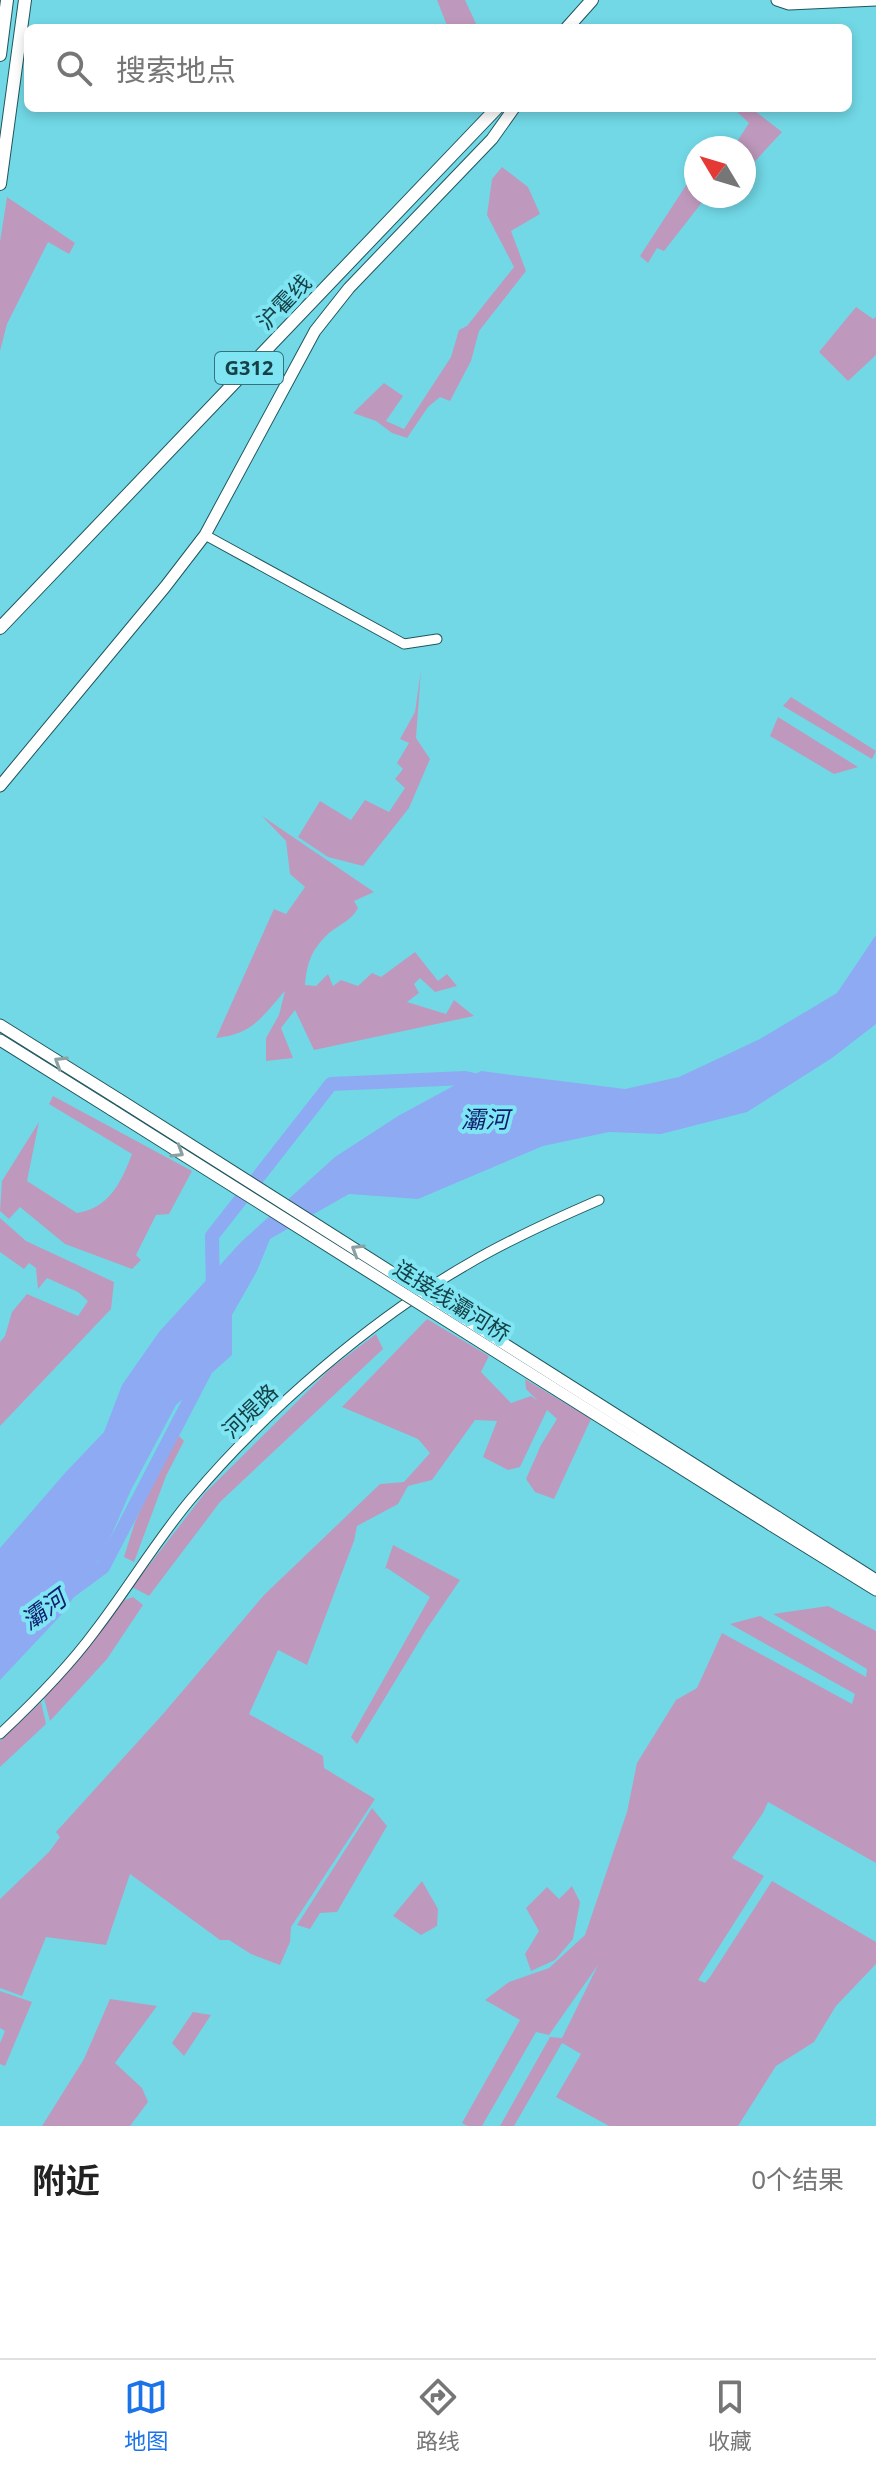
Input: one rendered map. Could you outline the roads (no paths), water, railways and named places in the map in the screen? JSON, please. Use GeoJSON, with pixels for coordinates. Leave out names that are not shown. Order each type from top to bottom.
{"type":"FeatureCollection","features":[{"type":"Feature","properties":{"kind":"highway"},"geometry":{"type":"LineString","coordinates":[[0,55],[7,0]]}},
{"type":"Feature","properties":{"kind":"highway"},"geometry":{"type":"LineString","coordinates":[[0,184],[25,0]]}},
{"type":"Feature","properties":{"kind":"highway"},"geometry":{"type":"LineString","coordinates":[[572,24],[589,3]]}},
{"type":"Feature","properties":{"kind":"highway","name":"沪霍线"},"geometry":{"type":"LineString","coordinates":[[0,628],[493,112]]}},
{"type":"Feature","properties":{"kind":"main road"},"geometry":{"type":"LineString","coordinates":[[777,0],[789,4],[876,0]]}},
{"type":"Feature","properties":{"kind":"main road"},"geometry":{"type":"LineString","coordinates":[[0,786],[205,535],[315,331],[349,288],[492,139],[511,112]]}},
{"type":"Feature","properties":{"kind":"main road","name":"连接线灞河桥"},"geometry":{"type":"LineString","coordinates":[[0,1025],[774,1521]]}},
{"type":"Feature","properties":{"kind":"main road","name":"连接线灞河桥"},"geometry":{"type":"LineString","coordinates":[[0,1040],[774,1521]]}},
{"type":"Feature","properties":{"kind":"main road"},"geometry":{"type":"LineString","coordinates":[[774,1521],[876,1580]]}},
{"type":"Feature","properties":{"kind":"main road"},"geometry":{"type":"LineString","coordinates":[[774,1521],[876,1590]]}},
{"type":"Feature","properties":{"kind":"street"},"geometry":{"type":"LineString","coordinates":[[205,535],[404,644],[437,639]]}},
{"type":"Feature","properties":{"kind":"street","name":"河堤路"},"geometry":{"type":"LineString","coordinates":[[0,1734],[71,1661],[164,1533],[220,1465],[286,1401],[332,1361],[429,1287],[545,1224],[599,1200]]}},
{"type":"Feature","properties":{"kind":"water","name":"灞河"},"geometry":{"type":"Polygon","coordinates":[[[876,935],[876,1024],[832,1058],[747,1112],[661,1134],[609,1132],[543,1146],[418,1199],[349,1194],[270,1239],[257,1271],[232,1315],[232,1355],[176,1405],[131,1490],[104,1552],[63,1613],[0,1680],[0,1548],[104,1432],[122,1385],[159,1332],[241,1242],[335,1157],[398,1116],[481,1071],[625,1089],[679,1077],[760,1039],[837,993],[876,935]]]}},
{"type":"Feature","properties":{"kind":"waterway","name":"灞河"},"geometry":{"type":"LineString","coordinates":[[213,1292],[212,1236],[331,1084],[465,1078],[484,1082]]}},
{"type":"Feature","properties":{"kind":"waterway","name":"灞河"},"geometry":{"type":"LineString","coordinates":[[69,1592],[103,1567],[205,1371]]}}]}
